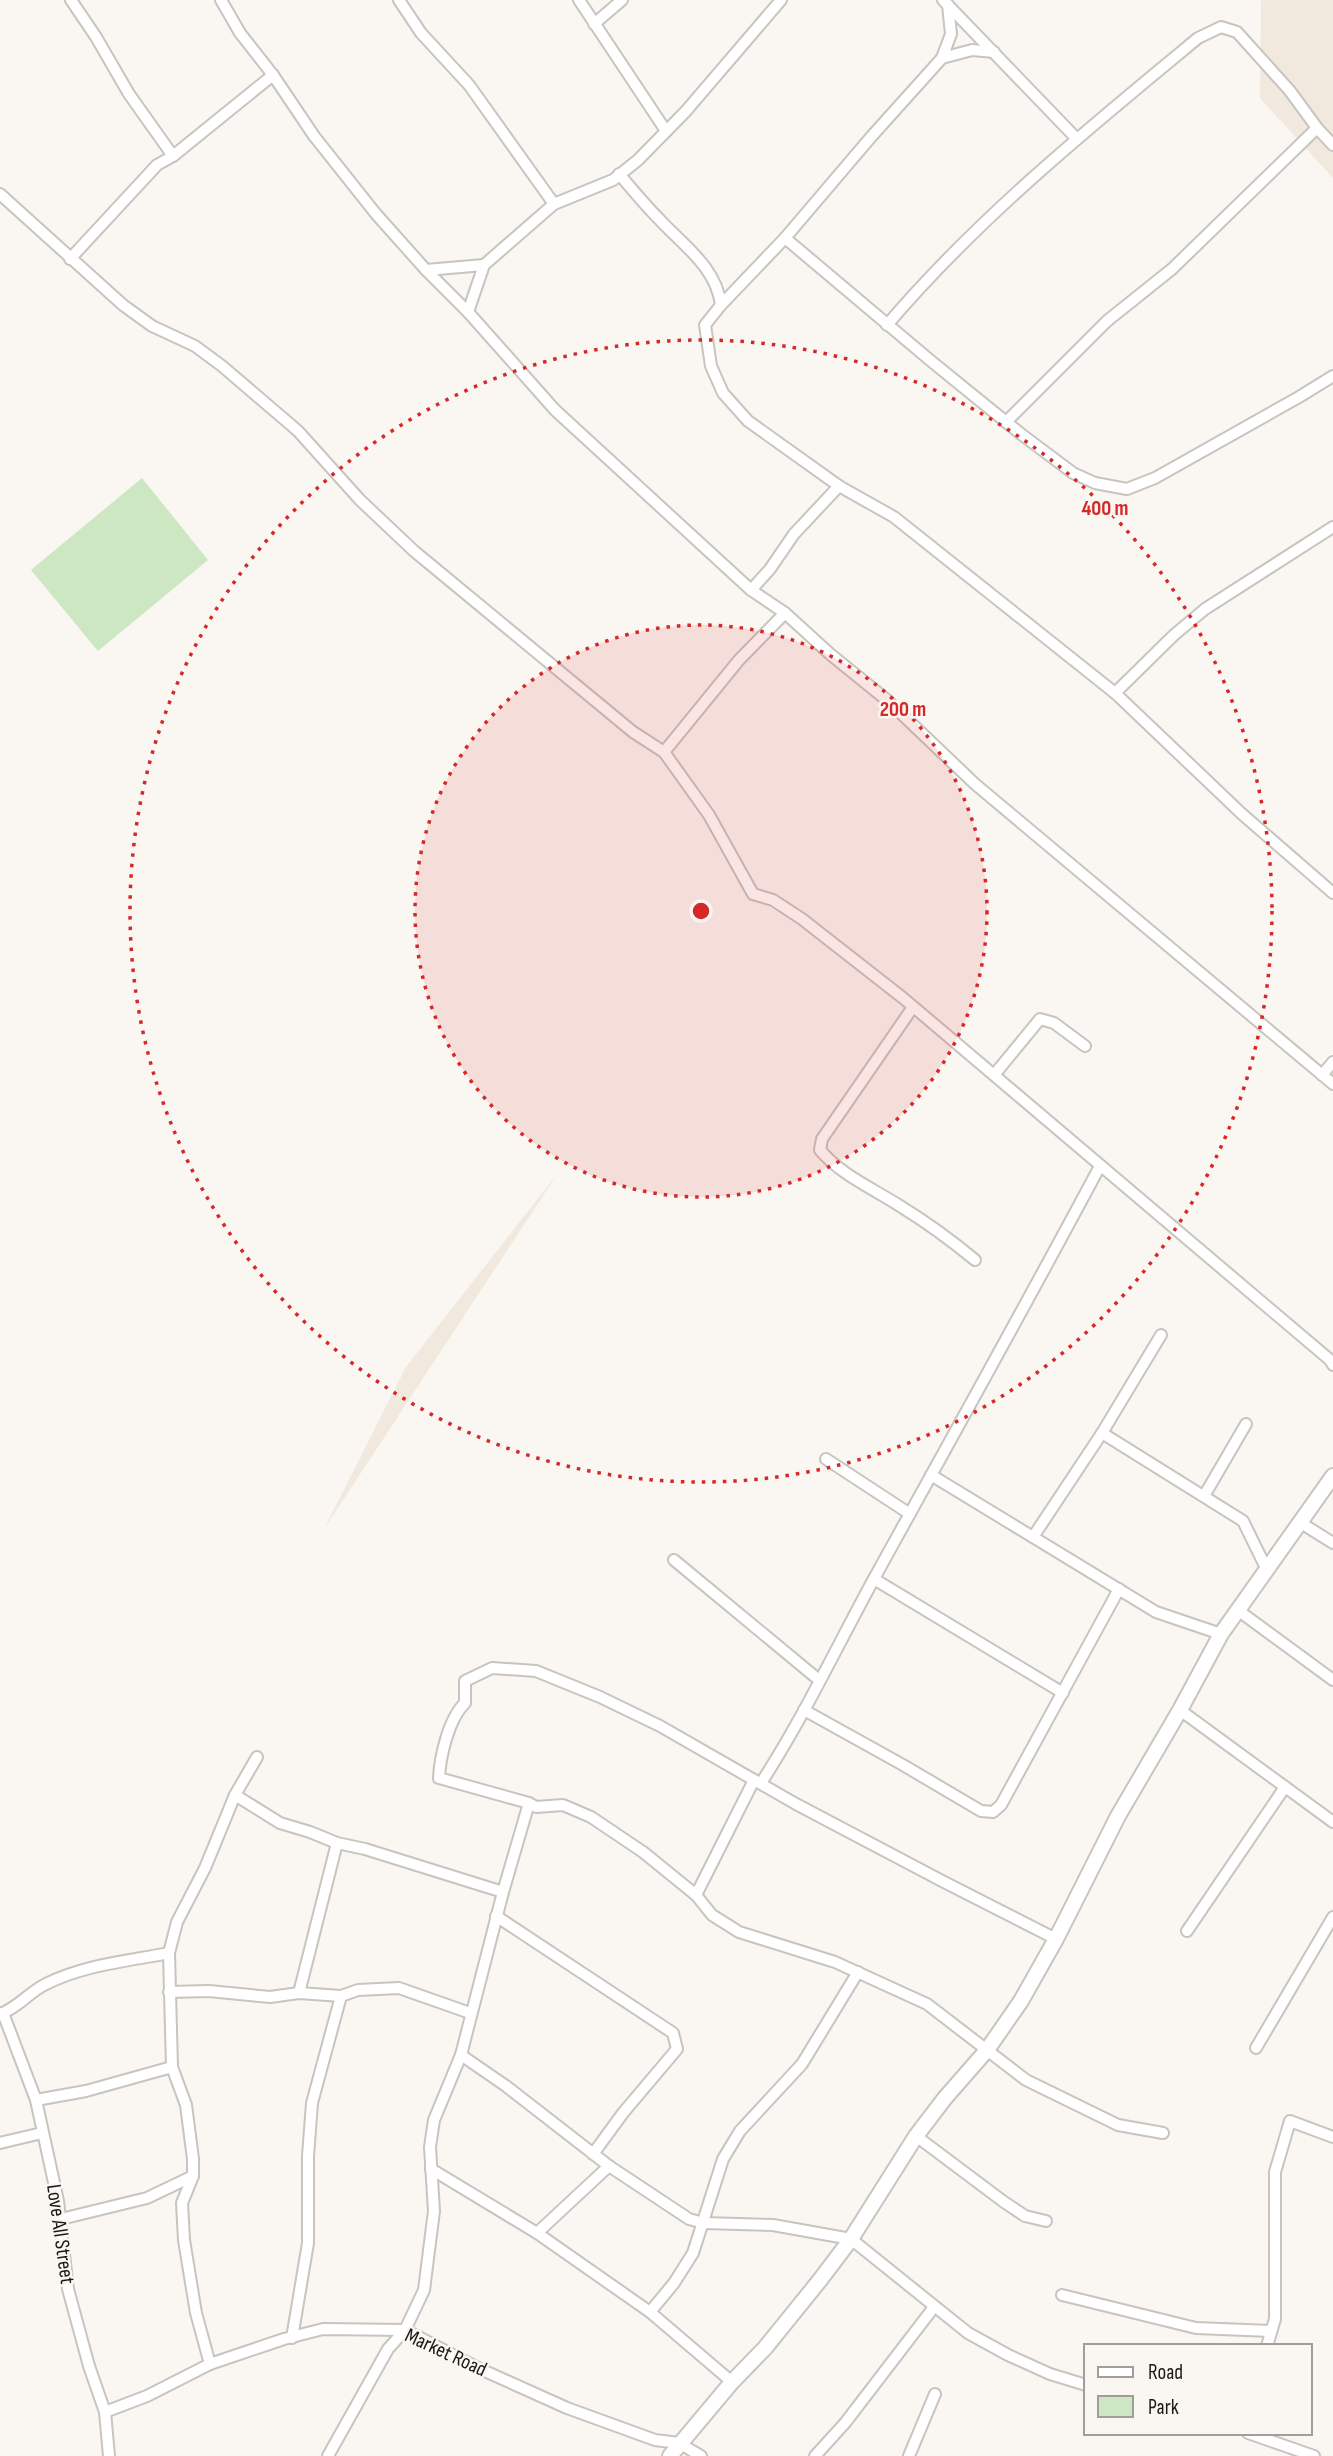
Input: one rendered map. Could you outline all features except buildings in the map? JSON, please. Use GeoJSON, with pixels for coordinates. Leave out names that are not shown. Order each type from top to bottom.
{"type":"FeatureCollection","features":[{"type":"Feature","properties":{"kind":"street"},"geometry":{"type":"LineString","coordinates":[[71,0],[129,94],[173,156]]}},
{"type":"Feature","properties":{"kind":"street"},"geometry":{"type":"LineString","coordinates":[[220,0],[240,33],[376,214],[555,410],[751,590],[785,613],[888,701],[975,783],[1333,1084]]}},
{"type":"Feature","properties":{"kind":"street"},"geometry":{"type":"LineString","coordinates":[[399,0],[421,33],[468,85],[554,204]]}},
{"type":"Feature","properties":{"kind":"street"},"geometry":{"type":"LineString","coordinates":[[579,0],[666,131]]}},
{"type":"Feature","properties":{"kind":"street"},"geometry":{"type":"LineString","coordinates":[[594,24],[622,0]]}},
{"type":"Feature","properties":{"kind":"street"},"geometry":{"type":"LineString","coordinates":[[467,312],[484,265],[554,204],[612,180],[638,160],[781,0]]}},
{"type":"Feature","properties":{"kind":"street"},"geometry":{"type":"LineString","coordinates":[[945,3],[1076,138]]}},
{"type":"Feature","properties":{"kind":"street"},"geometry":{"type":"LineString","coordinates":[[945,3],[951,34],[942,58],[705,325],[711,366],[723,393],[748,421],[839,486],[894,517],[1115,693],[1242,814],[1333,892]]}},
{"type":"Feature","properties":{"kind":"street"},"geometry":{"type":"LineString","coordinates":[[887,325],[923,282],[1076,138],[1198,38],[1221,27],[1237,32],[1290,91],[1333,145]]}},
{"type":"Feature","properties":{"kind":"street"},"geometry":{"type":"LineString","coordinates":[[942,58],[972,50],[994,52]]}},
{"type":"Feature","properties":{"kind":"street"},"geometry":{"type":"LineString","coordinates":[[70,259],[145,175],[173,156],[273,75]]}},
{"type":"Feature","properties":{"kind":"street"},"geometry":{"type":"LineString","coordinates":[[1006,422],[1107,321],[1172,270],[1317,128]]}},
{"type":"Feature","properties":{"kind":"street"},"geometry":{"type":"LineString","coordinates":[[619,174],[657,218],[707,267],[719,289],[721,305]]}},
{"type":"Feature","properties":{"kind":"street"},"geometry":{"type":"LineString","coordinates":[[0,194],[123,305],[142,319],[195,346],[222,366],[298,431],[360,500],[414,551],[633,732],[664,752],[709,815],[753,894],[773,900],[803,919],[913,1007],[1332,1360]]}},
{"type":"Feature","properties":{"kind":"street"},"geometry":{"type":"LineString","coordinates":[[785,238],[1006,422],[1073,473],[1095,483],[1127,489],[1166,472],[1333,376]]}},
{"type":"Feature","properties":{"kind":"street"},"geometry":{"type":"LineString","coordinates":[[426,271],[484,265]]}},
{"type":"Feature","properties":{"kind":"street"},"geometry":{"type":"LineString","coordinates":[[751,590],[771,569],[794,534],[839,486]]}},
{"type":"Feature","properties":{"kind":"street"},"geometry":{"type":"LineString","coordinates":[[1115,693],[1205,608],[1333,527]]}},
{"type":"Feature","properties":{"kind":"street"},"geometry":{"type":"LineString","coordinates":[[664,752],[739,660],[785,613]]}},
{"type":"Feature","properties":{"kind":"street"},"geometry":{"type":"LineString","coordinates":[[913,1007],[822,1139],[820,1150],[848,1176],[920,1218],[975,1260]]}},
{"type":"Feature","properties":{"kind":"street"},"geometry":{"type":"LineString","coordinates":[[994,1075],[1040,1020],[1054,1023],[1085,1046]]}},
{"type":"Feature","properties":{"kind":"street"},"geometry":{"type":"LineString","coordinates":[[1322,1075],[1333,1062]]}},
{"type":"Feature","properties":{"kind":"street"},"geometry":{"type":"LineString","coordinates":[[696,1895],[758,1782],[788,1741],[1100,1166]]}},
{"type":"Feature","properties":{"kind":"street"},"geometry":{"type":"LineString","coordinates":[[1033,1537],[1161,1335]]}},
{"type":"Feature","properties":{"kind":"street"},"geometry":{"type":"LineString","coordinates":[[1204,1496],[1246,1424]]}},
{"type":"Feature","properties":{"kind":"street"},"geometry":{"type":"LineString","coordinates":[[1101,1433],[1243,1521],[1266,1567]]}},
{"type":"Feature","properties":{"kind":"street"},"geometry":{"type":"LineString","coordinates":[[826,1459],[910,1514]]}},
{"type":"Feature","properties":{"kind":"street"},"geometry":{"type":"LineString","coordinates":[[931,1475],[1156,1612],[1221,1633]]}},
{"type":"Feature","properties":{"kind":"street"},"geometry":{"type":"LineString","coordinates":[[670,2456],[732,2382],[765,2348],[851,2239],[916,2136],[945,2098],[988,2050],[1021,2001],[1056,1939],[1118,1816],[1221,1633],[1333,1476]]}},
{"type":"Feature","properties":{"kind":"street"},"geometry":{"type":"LineString","coordinates":[[1301,1522],[1333,1543]]}},
{"type":"Feature","properties":{"kind":"street"},"geometry":{"type":"LineString","coordinates":[[674,1560],[819,1680]]}},
{"type":"Feature","properties":{"kind":"street"},"geometry":{"type":"LineString","coordinates":[[874,1579],[1063,1693]]}},
{"type":"Feature","properties":{"kind":"street"},"geometry":{"type":"LineString","coordinates":[[804,1710],[981,1811],[993,1812],[1000,1805],[1119,1589]]}},
{"type":"Feature","properties":{"kind":"street"},"geometry":{"type":"LineString","coordinates":[[1239,1611],[1333,1679]]}},
{"type":"Feature","properties":{"kind":"street"},"geometry":{"type":"LineString","coordinates":[[1056,1939],[758,1782],[660,1726],[600,1697],[536,1671],[492,1668],[465,1681],[465,1703],[456,1712],[450,1729],[439,1778],[536,1807],[564,1805],[591,1817],[643,1852],[696,1895],[712,1915],[739,1932],[791,1947],[858,1972],[927,2004],[1026,2080],[1118,2125],[1163,2133]]}},
{"type":"Feature","properties":{"kind":"street"},"geometry":{"type":"LineString","coordinates":[[1180,1710],[1333,1822]]}},
{"type":"Feature","properties":{"kind":"street"},"geometry":{"type":"LineString","coordinates":[[210,2364],[196,2313],[184,2241],[183,2203],[193,2176],[186,2105],[172,2067],[169,1954],[177,1922],[205,1867],[235,1795],[257,1756]]}},
{"type":"Feature","properties":{"kind":"street"},"geometry":{"type":"LineString","coordinates":[[1187,1931],[1285,1787]]}},
{"type":"Feature","properties":{"kind":"street"},"geometry":{"type":"LineString","coordinates":[[235,1795],[280,1823],[337,1843],[365,1849],[503,1892]]}},
{"type":"Feature","properties":{"kind":"street"},"geometry":{"type":"LineString","coordinates":[[328,2456],[388,2348],[405,2330],[424,2290],[434,2211],[430,2147],[434,2120],[461,2055],[470,2012],[529,1803]]}},
{"type":"Feature","properties":{"kind":"street"},"geometry":{"type":"LineString","coordinates":[[299,1993],[337,1843]]}},
{"type":"Feature","properties":{"kind":"street"},"geometry":{"type":"LineString","coordinates":[[496,1916],[673,2033],[677,2042],[677,2049],[623,2113],[593,2154]]}},
{"type":"Feature","properties":{"kind":"street"},"geometry":{"type":"LineString","coordinates":[[1256,2048],[1333,1917]]}},
{"type":"Feature","properties":{"kind":"street"},"geometry":{"type":"LineString","coordinates":[[1,2014],[12,2010],[44,1984],[66,1976],[110,1964],[169,1954]]}},
{"type":"Feature","properties":{"kind":"street"},"geometry":{"type":"LineString","coordinates":[[650,2312],[674,2283],[693,2253],[723,2159],[740,2131],[802,2064],[858,1972]]}},
{"type":"Feature","properties":{"kind":"street"},"geometry":{"type":"LineString","coordinates":[[169,1992],[209,1991],[270,1997],[299,1993],[341,1996],[358,1990],[400,1988],[470,2012]]}},
{"type":"Feature","properties":{"kind":"street"},"geometry":{"type":"LineString","coordinates":[[292,2338],[308,2243],[308,2156],[312,2103],[341,1996]]}},
{"type":"Feature","properties":{"kind":"street","name":"Love All Street"},"geometry":{"type":"LineString","coordinates":[[1,2014],[36,2101],[61,2218],[68,2289],[89,2366],[106,2412],[109,2456]]}},
{"type":"Feature","properties":{"kind":"street"},"geometry":{"type":"LineString","coordinates":[[461,2055],[506,2086],[609,2166],[689,2219],[774,2225],[851,2239],[968,2333],[1050,2374],[1084,2384]]}},
{"type":"Feature","properties":{"kind":"street"},"geometry":{"type":"LineString","coordinates":[[36,2101],[86,2091],[172,2067]]}},
{"type":"Feature","properties":{"kind":"street"},"geometry":{"type":"LineString","coordinates":[[1268,2344],[1275,2319],[1275,2172],[1290,2121],[1333,2137]]}},
{"type":"Feature","properties":{"kind":"street"},"geometry":{"type":"LineString","coordinates":[[0,2143],[43,2133]]}},
{"type":"Feature","properties":{"kind":"street"},"geometry":{"type":"LineString","coordinates":[[916,2136],[1004,2202],[1026,2216],[1046,2221]]}},
{"type":"Feature","properties":{"kind":"street"},"geometry":{"type":"LineString","coordinates":[[537,2233],[609,2166]]}},
{"type":"Feature","properties":{"kind":"street"},"geometry":{"type":"LineString","coordinates":[[431,2169],[537,2233],[650,2312],[732,2382]]}},
{"type":"Feature","properties":{"kind":"street"},"geometry":{"type":"LineString","coordinates":[[61,2218],[148,2198],[193,2176]]}},
{"type":"Feature","properties":{"kind":"street"},"geometry":{"type":"LineString","coordinates":[[1062,2295],[1196,2328],[1271,2331]]}},
{"type":"Feature","properties":{"kind":"street"},"geometry":{"type":"LineString","coordinates":[[815,2456],[845,2423],[934,2307]]}},
{"type":"Feature","properties":{"kind":"street","name":"Market Road"},"geometry":{"type":"LineString","coordinates":[[106,2412],[147,2396],[210,2364],[323,2329],[405,2330],[478,2368],[567,2407],[655,2440],[679,2443],[701,2456]]}},
{"type":"Feature","properties":{"kind":"street"},"geometry":{"type":"LineString","coordinates":[[909,2456],[935,2394]]}},
{"type":"Feature","properties":{"kind":"street"},"geometry":{"type":"LineString","coordinates":[[1254,2435],[1314,2456]]}},
{"type":"Feature","properties":{"kind":"shaded area"},"geometry":{"type":"Polygon","coordinates":[[[1261,0],[1333,0],[1333,178],[1260,98],[1261,0]]]}},
{"type":"Feature","properties":{"kind":"shaded area"},"geometry":{"type":"Polygon","coordinates":[[[558,1173],[324,1529],[406,1367],[558,1173]]]}},
{"type":"Feature","properties":{"kind":"green space"},"geometry":{"type":"Polygon","coordinates":[[[142,478],[208,560],[98,651],[31,570],[142,478]]]}}]}
